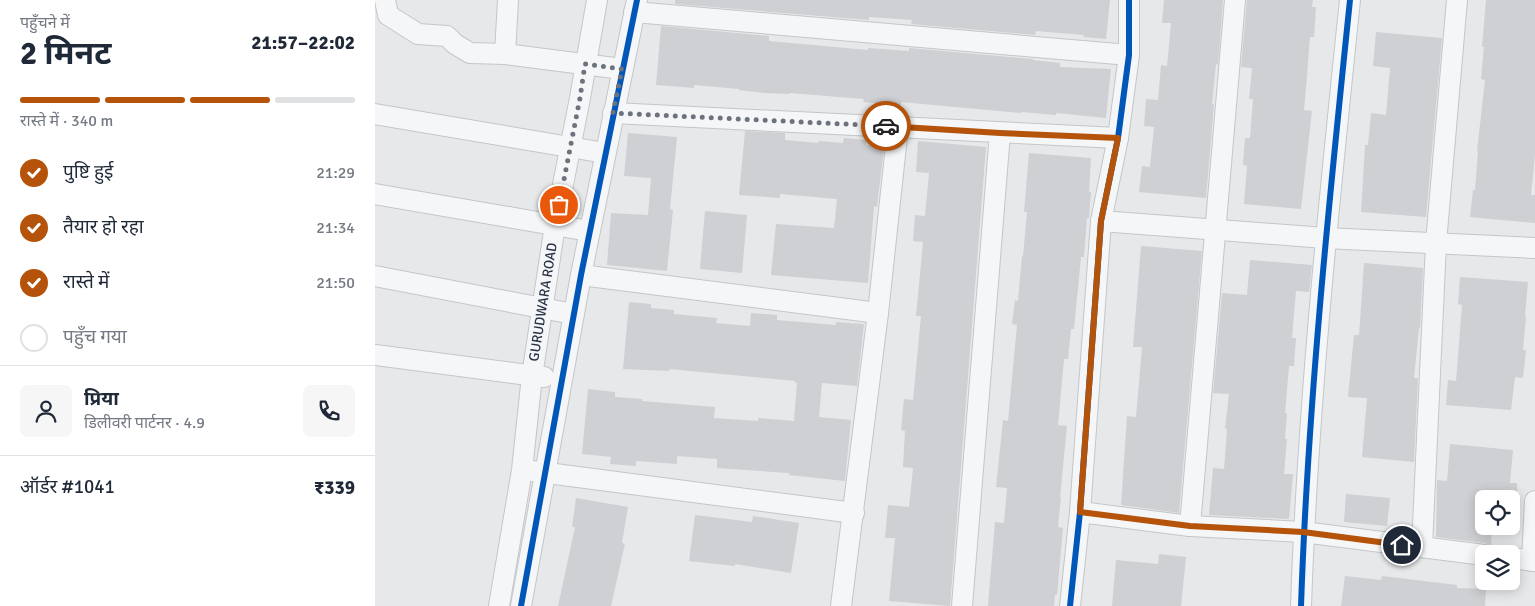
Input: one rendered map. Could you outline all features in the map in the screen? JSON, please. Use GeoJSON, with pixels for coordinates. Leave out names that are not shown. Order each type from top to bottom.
{"type":"FeatureCollection","features":[{"type":"Feature","properties":{"kind":"street"},"geometry":{"type":"LineString","coordinates":[[385,0],[388,15],[418,34],[447,36],[470,54],[505,54],[622,69]]}},
{"type":"Feature","properties":{"kind":"street"},"geometry":{"type":"LineString","coordinates":[[505,54],[508,0]]}},
{"type":"Feature","properties":{"kind":"street","name":"GURUDWARA ROAD"},"geometry":{"type":"LineString","coordinates":[[499,606],[522,470],[532,376],[555,225],[597,0]]}},
{"type":"Feature","properties":{"kind":"street"},"geometry":{"type":"LineString","coordinates":[[1069,606],[1080,512],[1101,221],[1118,138],[1129,55],[1129,0]]}},
{"type":"Feature","properties":{"kind":"street"},"geometry":{"type":"LineString","coordinates":[[1190,526],[1235,0]]}},
{"type":"Feature","properties":{"kind":"street"},"geometry":{"type":"LineString","coordinates":[[1301,606],[1303,532],[1325,238],[1350,0]]}},
{"type":"Feature","properties":{"kind":"street"},"geometry":{"type":"LineString","coordinates":[[1422,547],[1436,243],[1457,0]]}},
{"type":"Feature","properties":{"kind":"street"},"geometry":{"type":"LineString","coordinates":[[521,606],[573,314],[635,6],[1129,55]]}},
{"type":"Feature","properties":{"kind":"street"},"geometry":{"type":"LineString","coordinates":[[613,113],[1118,138]]}},
{"type":"Feature","properties":{"kind":"street"},"geometry":{"type":"LineString","coordinates":[[375,114],[605,153]]}},
{"type":"Feature","properties":{"kind":"street"},"geometry":{"type":"LineString","coordinates":[[841,606],[878,313],[898,127]]}},
{"type":"Feature","properties":{"kind":"street"},"geometry":{"type":"LineString","coordinates":[[962,606],[1000,133]]}},
{"type":"Feature","properties":{"kind":"street"},"geometry":{"type":"LineString","coordinates":[[375,194],[589,230]]}},
{"type":"Feature","properties":{"kind":"street"},"geometry":{"type":"LineString","coordinates":[[1101,221],[1325,238],[1535,248]]}},
{"type":"Feature","properties":{"kind":"street"},"geometry":{"type":"LineString","coordinates":[[581,275],[878,313]]}},
{"type":"Feature","properties":{"kind":"street"},"geometry":{"type":"LineString","coordinates":[[375,276],[573,314]]}},
{"type":"Feature","properties":{"kind":"street"},"geometry":{"type":"LineString","coordinates":[[375,355],[562,379]]}},
{"type":"Feature","properties":{"kind":"street"},"geometry":{"type":"LineString","coordinates":[[522,470],[854,513]]}},
{"type":"Feature","properties":{"kind":"street"},"geometry":{"type":"LineString","coordinates":[[1520,559],[1534,561],[1535,502]]}},
{"type":"Feature","properties":{"kind":"street"},"geometry":{"type":"LineString","coordinates":[[1080,512],[1190,526],[1303,532],[1475,554]]}},
{"type":"Feature","properties":{"kind":"building"},"geometry":{"type":"Polygon","coordinates":[[[675,0],[1110,0],[1106,39],[1036,31],[1035,35],[911,24],[912,20],[869,17],[869,20],[675,4],[675,0]]]}},
{"type":"Feature","properties":{"kind":"building"},"geometry":{"type":"Polygon","coordinates":[[[1164,0],[1223,0],[1218,65],[1216,64],[1212,104],[1214,104],[1206,198],[1139,192],[1142,166],[1150,167],[1154,127],[1144,126],[1146,99],[1158,100],[1161,65],[1167,66],[1171,23],[1162,23],[1164,0]]]}},
{"type":"Feature","properties":{"kind":"building"},"geometry":{"type":"Polygon","coordinates":[[[1247,0],[1313,0],[1312,7],[1316,7],[1314,37],[1310,37],[1304,110],[1312,111],[1301,209],[1244,204],[1247,166],[1243,165],[1245,138],[1250,138],[1253,99],[1249,99],[1252,68],[1241,67],[1247,0]]]}},
{"type":"Feature","properties":{"kind":"building"},"geometry":{"type":"Polygon","coordinates":[[[1486,0],[1535,0],[1535,155],[1531,195],[1535,195],[1535,223],[1470,217],[1473,190],[1475,190],[1477,151],[1485,80],[1481,79],[1486,0]]]}},
{"type":"Feature","properties":{"kind":"building"},"geometry":{"type":"Polygon","coordinates":[[[661,26],[769,36],[769,41],[868,50],[868,48],[909,51],[909,48],[1033,59],[1060,63],[1060,67],[1111,69],[1106,118],[1056,113],[1056,115],[1021,113],[901,102],[901,105],[863,102],[864,99],[790,93],[764,93],[694,85],[694,88],[656,85],[661,26]]]}},
{"type":"Feature","properties":{"kind":"building"},"geometry":{"type":"Polygon","coordinates":[[[1376,32],[1442,38],[1426,217],[1361,212],[1365,145],[1368,145],[1371,113],[1386,115],[1390,68],[1373,66],[1376,32]]]}},
{"type":"Feature","properties":{"kind":"building"},"geometry":{"type":"Polygon","coordinates":[[[745,131],[785,133],[785,140],[818,143],[819,141],[843,143],[844,138],[866,140],[866,145],[884,147],[877,207],[874,206],[868,283],[771,275],[776,224],[834,228],[837,199],[780,194],[780,198],[739,195],[745,131]]]}},
{"type":"Feature","properties":{"kind":"building"},"geometry":{"type":"Polygon","coordinates":[[[628,133],[677,137],[670,209],[673,210],[667,271],[607,265],[611,213],[648,215],[651,178],[624,176],[628,133]]]}},
{"type":"Feature","properties":{"kind":"building"},"geometry":{"type":"Polygon","coordinates":[[[918,141],[986,147],[950,606],[889,601],[895,538],[885,538],[888,505],[909,507],[913,468],[903,467],[905,431],[901,430],[904,399],[913,400],[921,316],[916,316],[923,242],[913,241],[915,215],[925,216],[929,173],[916,172],[918,141]]]}},
{"type":"Feature","properties":{"kind":"building"},"geometry":{"type":"Polygon","coordinates":[[[1029,153],[1091,158],[1089,218],[1087,218],[1084,257],[1081,257],[1074,329],[1071,329],[1068,359],[1064,359],[1058,425],[1067,426],[1058,527],[1063,528],[1057,595],[1055,595],[1054,606],[988,606],[995,522],[1004,523],[1007,488],[996,487],[1003,420],[1008,421],[1017,325],[1012,324],[1015,300],[1018,301],[1023,256],[1027,212],[1024,212],[1029,153]]]}},
{"type":"Feature","properties":{"kind":"building"},"geometry":{"type":"Polygon","coordinates":[[[705,211],[747,215],[742,273],[700,269],[705,211]]]}},
{"type":"Feature","properties":{"kind":"building"},"geometry":{"type":"Polygon","coordinates":[[[1141,246],[1202,251],[1179,513],[1121,505],[1127,416],[1136,417],[1142,347],[1133,347],[1141,246]]]}},
{"type":"Feature","properties":{"kind":"building"},"geometry":{"type":"Polygon","coordinates":[[[1250,260],[1312,265],[1309,292],[1296,291],[1292,338],[1296,338],[1294,366],[1289,366],[1285,413],[1287,413],[1285,439],[1287,439],[1284,474],[1293,474],[1289,519],[1209,515],[1213,468],[1224,469],[1227,429],[1225,428],[1229,394],[1213,393],[1222,293],[1247,295],[1250,260]]]}},
{"type":"Feature","properties":{"kind":"building"},"geometry":{"type":"Polygon","coordinates":[[[1364,263],[1423,268],[1420,329],[1414,378],[1418,378],[1414,462],[1362,457],[1367,398],[1348,397],[1354,335],[1359,335],[1364,263]]]}},
{"type":"Feature","properties":{"kind":"building"},"geometry":{"type":"Polygon","coordinates":[[[1460,277],[1528,282],[1523,350],[1526,350],[1523,378],[1515,377],[1511,410],[1446,405],[1448,380],[1456,381],[1462,305],[1458,304],[1460,277]]]}},
{"type":"Feature","properties":{"kind":"building"},"geometry":{"type":"Polygon","coordinates":[[[629,302],[651,304],[651,308],[674,310],[674,314],[717,318],[716,323],[750,326],[751,313],[777,315],[777,320],[836,325],[836,322],[864,324],[857,386],[822,383],[819,417],[851,420],[845,481],[789,475],[789,473],[717,468],[717,459],[677,456],[677,464],[636,461],[636,466],[610,464],[611,457],[582,454],[588,389],[615,392],[615,397],[642,399],[642,401],[715,407],[714,418],[758,421],[758,418],[794,421],[797,383],[795,381],[669,369],[669,371],[623,369],[629,302]]]}},
{"type":"Feature","properties":{"kind":"building"},"geometry":{"type":"Polygon","coordinates":[[[1450,444],[1513,450],[1510,483],[1517,483],[1517,490],[1475,490],[1475,535],[1492,535],[1491,545],[1436,537],[1437,480],[1447,481],[1450,444]]]}},
{"type":"Feature","properties":{"kind":"building"},"geometry":{"type":"Polygon","coordinates":[[[1346,494],[1390,498],[1387,526],[1344,522],[1346,494]]]}},
{"type":"Feature","properties":{"kind":"building"},"geometry":{"type":"Polygon","coordinates":[[[576,498],[628,507],[622,543],[625,544],[611,606],[558,606],[575,527],[572,527],[576,498]]]}},
{"type":"Feature","properties":{"kind":"building"},"geometry":{"type":"Polygon","coordinates":[[[695,515],[752,522],[753,516],[799,523],[791,573],[735,564],[735,566],[689,561],[695,515]]]}},
{"type":"Feature","properties":{"kind":"building"},"geometry":{"type":"Polygon","coordinates":[[[1159,554],[1186,557],[1181,606],[1112,606],[1116,560],[1158,564],[1159,554]]]}},
{"type":"Feature","properties":{"kind":"building"},"geometry":{"type":"Polygon","coordinates":[[[1345,576],[1381,580],[1382,576],[1457,585],[1457,588],[1486,590],[1485,606],[1341,606],[1345,576]]]}},
{"type":"Feature","properties":{"kind":"cycle path"},"geometry":{"type":"LineString","coordinates":[[521,606],[581,275],[637,0]]}},
{"type":"Feature","properties":{"kind":"cycle path"},"geometry":{"type":"LineString","coordinates":[[1070,606],[1080,512],[1101,221],[1118,138],[1129,55],[1129,0]]}},
{"type":"Feature","properties":{"kind":"cycle path"},"geometry":{"type":"LineString","coordinates":[[1301,606],[1314,378],[1350,0]]}},
{"type":"Feature","properties":{"kind":"way so far"},"geometry":{"type":"LineString","coordinates":[[559,205],[585,64],[622,69],[613,113],[886,126]]}},
{"type":"Feature","properties":{"kind":"route"},"geometry":{"type":"LineString","coordinates":[[886,126],[1118,138],[1101,221],[1080,512],[1190,526],[1303,532],[1402,545]]}}]}
